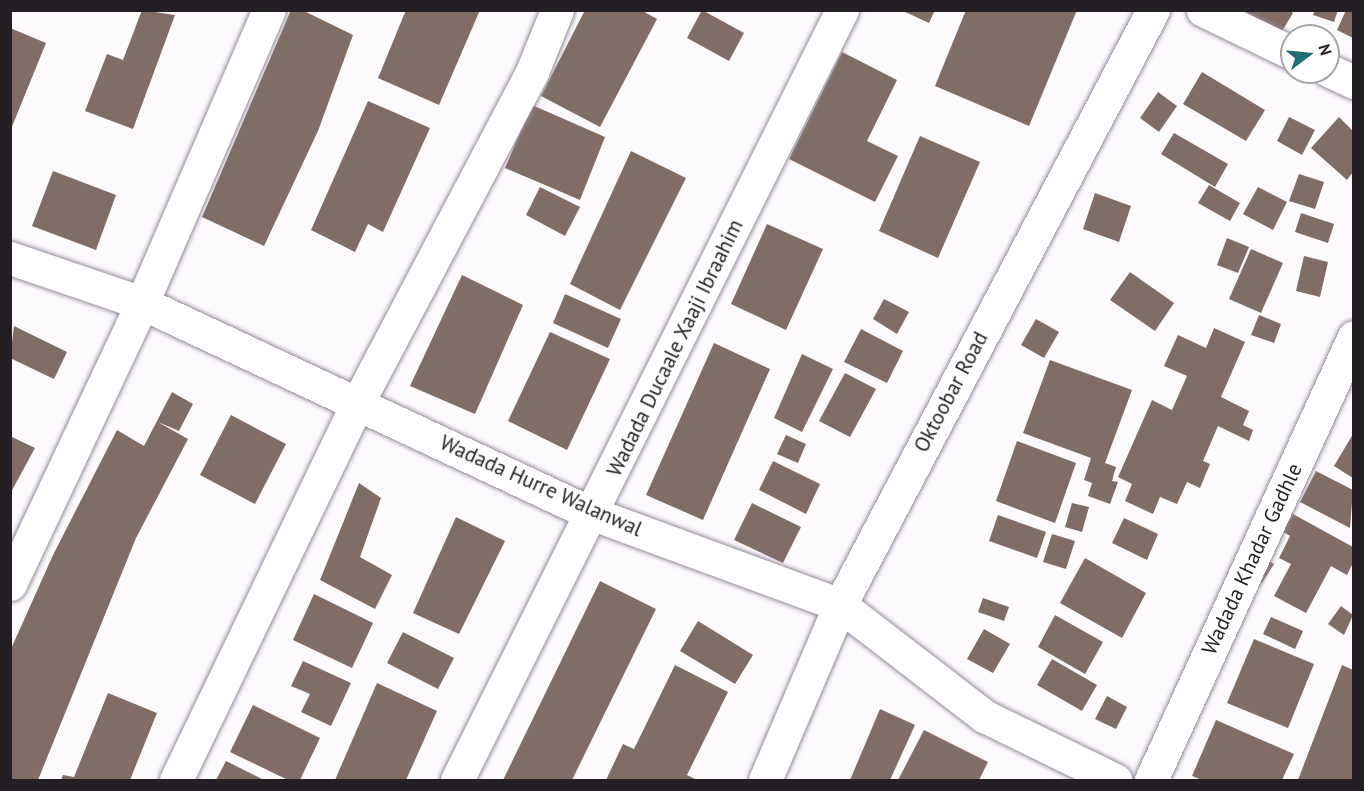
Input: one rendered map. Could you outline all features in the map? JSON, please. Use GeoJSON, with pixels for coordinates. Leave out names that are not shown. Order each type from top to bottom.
{"type":"FeatureCollection","features":[{"type":"Feature","properties":{"kind":"street"},"geometry":{"type":"LineString","coordinates":[[10,584],[142,303],[269,10]]}},
{"type":"Feature","properties":{"kind":"street"},"geometry":{"type":"LineString","coordinates":[[176,780],[358,402],[532,72],[556,10]]}},
{"type":"Feature","properties":{"kind":"street","name":"Wadada Ducaale Xaaji Ibraahim"},"geometry":{"type":"LineString","coordinates":[[457,780],[593,514],[842,10]]}},
{"type":"Feature","properties":{"kind":"street","name":"Oktoobar Road"},"geometry":{"type":"LineString","coordinates":[[765,780],[840,605],[1153,10]]}},
{"type":"Feature","properties":{"kind":"street"},"geometry":{"type":"LineString","coordinates":[[1203,10],[1280,47]]}},
{"type":"Feature","properties":{"kind":"street","name":"Wadada Hurre Walanwal"},"geometry":{"type":"LineString","coordinates":[[10,258],[142,303],[358,402],[593,514],[840,605],[984,716],[1115,780]]}},
{"type":"Feature","properties":{"kind":"street","name":"Wadada Khadar Gadhle"},"geometry":{"type":"LineString","coordinates":[[1151,780],[1353,337]]}},
{"type":"Feature","properties":{"kind":"building"},"geometry":{"type":"Polygon","coordinates":[[[142,10],[175,15],[133,129],[85,111],[107,54],[123,60],[142,10]]]}},
{"type":"Feature","properties":{"kind":"building"},"geometry":{"type":"Polygon","coordinates":[[[291,10],[302,10],[353,35],[318,131],[264,246],[202,217],[291,10]]]}},
{"type":"Feature","properties":{"kind":"building"},"geometry":{"type":"Polygon","coordinates":[[[406,10],[480,10],[439,105],[378,78],[406,10]]]}},
{"type":"Feature","properties":{"kind":"building"},"geometry":{"type":"Polygon","coordinates":[[[585,10],[641,10],[657,19],[600,127],[541,96],[585,10]]]}},
{"type":"Feature","properties":{"kind":"building"},"geometry":{"type":"Polygon","coordinates":[[[702,10],[744,33],[729,61],[687,38],[702,10]]]}},
{"type":"Feature","properties":{"kind":"building"},"geometry":{"type":"Polygon","coordinates":[[[901,10],[935,10],[929,23],[901,10]]]}},
{"type":"Feature","properties":{"kind":"building"},"geometry":{"type":"Polygon","coordinates":[[[966,10],[1077,10],[1029,126],[935,86],[966,10]]]}},
{"type":"Feature","properties":{"kind":"building"},"geometry":{"type":"Polygon","coordinates":[[[1238,10],[1288,10],[1293,13],[1286,24],[1280,24],[1279,36],[1238,10]]]}},
{"type":"Feature","properties":{"kind":"building"},"geometry":{"type":"Polygon","coordinates":[[[1315,10],[1338,10],[1334,22],[1313,15],[1315,10]]]}},
{"type":"Feature","properties":{"kind":"building"},"geometry":{"type":"Polygon","coordinates":[[[1346,10],[1353,10],[1353,38],[1340,32],[1340,24],[1346,10]]]}},
{"type":"Feature","properties":{"kind":"building"},"geometry":{"type":"Polygon","coordinates":[[[10,28],[46,43],[11,129],[10,129],[10,28]]]}},
{"type":"Feature","properties":{"kind":"building"},"geometry":{"type":"Polygon","coordinates":[[[842,52],[897,80],[867,141],[898,156],[875,202],[789,159],[842,52]]]}},
{"type":"Feature","properties":{"kind":"building"},"geometry":{"type":"Polygon","coordinates":[[[1202,72],[1265,110],[1246,141],[1183,104],[1202,72]]]}},
{"type":"Feature","properties":{"kind":"building"},"geometry":{"type":"Polygon","coordinates":[[[1158,92],[1177,106],[1159,132],[1140,118],[1158,92]]]}},
{"type":"Feature","properties":{"kind":"building"},"geometry":{"type":"Polygon","coordinates":[[[368,101],[430,128],[383,232],[368,224],[355,252],[311,230],[368,101]]]}},
{"type":"Feature","properties":{"kind":"building"},"geometry":{"type":"Polygon","coordinates":[[[532,105],[605,137],[580,200],[505,168],[532,105]]]}},
{"type":"Feature","properties":{"kind":"building"},"geometry":{"type":"Polygon","coordinates":[[[1289,117],[1315,130],[1302,155],[1277,141],[1289,117]]]}},
{"type":"Feature","properties":{"kind":"building"},"geometry":{"type":"Polygon","coordinates":[[[1339,117],[1353,131],[1353,172],[1347,180],[1311,148],[1339,117]]]}},
{"type":"Feature","properties":{"kind":"building"},"geometry":{"type":"Polygon","coordinates":[[[1174,133],[1228,164],[1215,187],[1161,154],[1174,133]]]}},
{"type":"Feature","properties":{"kind":"building"},"geometry":{"type":"Polygon","coordinates":[[[920,136],[980,162],[938,258],[879,231],[920,136]]]}},
{"type":"Feature","properties":{"kind":"building"},"geometry":{"type":"Polygon","coordinates":[[[631,151],[686,178],[620,310],[570,284],[631,151]]]}},
{"type":"Feature","properties":{"kind":"building"},"geometry":{"type":"Polygon","coordinates":[[[53,171],[116,195],[96,250],[32,226],[53,171]]]}},
{"type":"Feature","properties":{"kind":"building"},"geometry":{"type":"Polygon","coordinates":[[[1299,174],[1324,182],[1315,209],[1289,201],[1299,174]]]}},
{"type":"Feature","properties":{"kind":"building"},"geometry":{"type":"Polygon","coordinates":[[[1209,185],[1240,203],[1230,221],[1198,203],[1209,185]]]}},
{"type":"Feature","properties":{"kind":"building"},"geometry":{"type":"Polygon","coordinates":[[[540,187],[580,207],[565,236],[526,215],[540,187]]]}},
{"type":"Feature","properties":{"kind":"building"},"geometry":{"type":"Polygon","coordinates":[[[1258,187],[1287,202],[1273,230],[1243,214],[1258,187]]]}},
{"type":"Feature","properties":{"kind":"building"},"geometry":{"type":"Polygon","coordinates":[[[1095,193],[1131,206],[1119,242],[1083,229],[1095,193]]]}},
{"type":"Feature","properties":{"kind":"building"},"geometry":{"type":"Polygon","coordinates":[[[1301,213],[1334,224],[1328,243],[1295,232],[1301,213]]]}},
{"type":"Feature","properties":{"kind":"building"},"geometry":{"type":"Polygon","coordinates":[[[767,224],[823,249],[786,330],[731,304],[767,224]]]}},
{"type":"Feature","properties":{"kind":"building"},"geometry":{"type":"Polygon","coordinates":[[[1227,238],[1249,247],[1238,273],[1217,265],[1227,238]]]}},
{"type":"Feature","properties":{"kind":"building"},"geometry":{"type":"Polygon","coordinates":[[[1251,249],[1283,263],[1261,313],[1229,299],[1251,249]]]}},
{"type":"Feature","properties":{"kind":"building"},"geometry":{"type":"Polygon","coordinates":[[[1304,256],[1328,262],[1320,297],[1296,291],[1304,256]]]}},
{"type":"Feature","properties":{"kind":"building"},"geometry":{"type":"Polygon","coordinates":[[[1130,272],[1174,303],[1155,331],[1110,300],[1130,272]]]}},
{"type":"Feature","properties":{"kind":"building"},"geometry":{"type":"Polygon","coordinates":[[[462,275],[523,305],[475,414],[410,386],[462,275]]]}},
{"type":"Feature","properties":{"kind":"building"},"geometry":{"type":"Polygon","coordinates":[[[565,294],[621,319],[608,348],[553,323],[565,294]]]}},
{"type":"Feature","properties":{"kind":"building"},"geometry":{"type":"Polygon","coordinates":[[[884,299],[909,312],[897,334],[873,319],[884,299]]]}},
{"type":"Feature","properties":{"kind":"building"},"geometry":{"type":"Polygon","coordinates":[[[1259,315],[1281,324],[1274,343],[1251,335],[1259,315]]]}},
{"type":"Feature","properties":{"kind":"building"},"geometry":{"type":"Polygon","coordinates":[[[1036,319],[1059,332],[1044,358],[1021,345],[1036,319]]]}},
{"type":"Feature","properties":{"kind":"building"},"geometry":{"type":"Polygon","coordinates":[[[14,326],[67,352],[54,379],[10,358],[14,326]]]}},
{"type":"Feature","properties":{"kind":"building"},"geometry":{"type":"Polygon","coordinates":[[[1214,328],[1245,342],[1221,397],[1249,411],[1243,425],[1253,430],[1249,441],[1218,426],[1203,461],[1210,464],[1200,488],[1187,482],[1177,504],[1160,497],[1153,514],[1125,501],[1132,484],[1118,477],[1152,400],[1172,410],[1187,376],[1164,366],[1178,335],[1206,348],[1214,328]]]}},
{"type":"Feature","properties":{"kind":"building"},"geometry":{"type":"Polygon","coordinates":[[[861,329],[903,351],[887,383],[844,362],[861,329]]]}},
{"type":"Feature","properties":{"kind":"building"},"geometry":{"type":"Polygon","coordinates":[[[550,332],[610,359],[567,450],[508,421],[550,332]]]}},
{"type":"Feature","properties":{"kind":"building"},"geometry":{"type":"Polygon","coordinates":[[[714,343],[770,369],[703,520],[646,495],[714,343]]]}},
{"type":"Feature","properties":{"kind":"building"},"geometry":{"type":"Polygon","coordinates":[[[802,354],[833,369],[802,432],[774,418],[802,354]]]}},
{"type":"Feature","properties":{"kind":"building"},"geometry":{"type":"Polygon","coordinates":[[[1050,360],[1132,390],[1105,463],[1116,467],[1112,481],[1118,482],[1110,504],[1088,496],[1092,483],[1084,480],[1091,458],[1023,433],[1050,360]]]}},
{"type":"Feature","properties":{"kind":"building"},"geometry":{"type":"Polygon","coordinates":[[[845,373],[876,389],[850,437],[819,421],[845,373]]]}},
{"type":"Feature","properties":{"kind":"building"},"geometry":{"type":"Polygon","coordinates":[[[172,392],[193,404],[179,431],[158,422],[188,439],[136,538],[38,780],[10,780],[10,651],[53,555],[117,430],[144,446],[172,392]]]}},
{"type":"Feature","properties":{"kind":"building"},"geometry":{"type":"Polygon","coordinates":[[[231,415],[286,444],[255,504],[200,475],[231,415]]]}},
{"type":"Feature","properties":{"kind":"building"},"geometry":{"type":"Polygon","coordinates":[[[1353,434],[1353,478],[1334,466],[1353,434]]]}},
{"type":"Feature","properties":{"kind":"building"},"geometry":{"type":"Polygon","coordinates":[[[786,435],[806,444],[798,463],[777,454],[786,435]]]}},
{"type":"Feature","properties":{"kind":"building"},"geometry":{"type":"Polygon","coordinates":[[[10,436],[35,448],[10,494],[10,436]]]}},
{"type":"Feature","properties":{"kind":"building"},"geometry":{"type":"Polygon","coordinates":[[[1017,441],[1076,463],[1055,523],[996,501],[1017,441]]]}},
{"type":"Feature","properties":{"kind":"building"},"geometry":{"type":"Polygon","coordinates":[[[773,461],[820,484],[806,514],[759,490],[773,461]]]}},
{"type":"Feature","properties":{"kind":"building"},"geometry":{"type":"Polygon","coordinates":[[[1316,471],[1353,490],[1350,528],[1300,502],[1316,471]]]}},
{"type":"Feature","properties":{"kind":"building"},"geometry":{"type":"Polygon","coordinates":[[[359,483],[381,498],[360,557],[392,575],[375,609],[320,580],[359,483]]]}},
{"type":"Feature","properties":{"kind":"building"},"geometry":{"type":"Polygon","coordinates":[[[752,503],[801,527],[783,563],[734,540],[752,503]]]}},
{"type":"Feature","properties":{"kind":"building"},"geometry":{"type":"Polygon","coordinates":[[[1072,503],[1089,507],[1082,532],[1065,527],[1072,503]]]}},
{"type":"Feature","properties":{"kind":"building"},"geometry":{"type":"Polygon","coordinates":[[[1282,508],[1353,547],[1353,563],[1347,575],[1331,566],[1306,613],[1274,596],[1291,564],[1279,558],[1290,536],[1272,525],[1282,508]]]}},
{"type":"Feature","properties":{"kind":"building"},"geometry":{"type":"Polygon","coordinates":[[[998,515],[1046,532],[1037,558],[989,541],[998,515]]]}},
{"type":"Feature","properties":{"kind":"building"},"geometry":{"type":"Polygon","coordinates":[[[456,517],[505,541],[459,634],[413,613],[456,517]]]}},
{"type":"Feature","properties":{"kind":"building"},"geometry":{"type":"Polygon","coordinates":[[[1124,518],[1158,534],[1147,560],[1112,543],[1124,518]]]}},
{"type":"Feature","properties":{"kind":"building"},"geometry":{"type":"Polygon","coordinates":[[[1052,534],[1075,541],[1066,569],[1043,562],[1052,534]]]}},
{"type":"Feature","properties":{"kind":"building"},"geometry":{"type":"Polygon","coordinates":[[[1257,554],[1274,564],[1262,583],[1246,575],[1257,554]]]}},
{"type":"Feature","properties":{"kind":"building"},"geometry":{"type":"Polygon","coordinates":[[[1085,558],[1146,593],[1122,638],[1060,603],[1085,558]]]}},
{"type":"Feature","properties":{"kind":"building"},"geometry":{"type":"Polygon","coordinates":[[[600,581],[656,609],[572,780],[503,780],[600,581]]]}},
{"type":"Feature","properties":{"kind":"building"},"geometry":{"type":"Polygon","coordinates":[[[314,594],[373,623],[352,668],[293,640],[314,594]]]}},
{"type":"Feature","properties":{"kind":"building"},"geometry":{"type":"Polygon","coordinates":[[[983,598],[1009,607],[1004,621],[978,612],[983,598]]]}},
{"type":"Feature","properties":{"kind":"building"},"geometry":{"type":"Polygon","coordinates":[[[1341,606],[1353,615],[1344,635],[1328,624],[1341,606]]]}},
{"type":"Feature","properties":{"kind":"building"},"geometry":{"type":"Polygon","coordinates":[[[1055,615],[1103,642],[1085,674],[1038,647],[1055,615]]]}},
{"type":"Feature","properties":{"kind":"building"},"geometry":{"type":"Polygon","coordinates":[[[1271,617],[1303,631],[1295,649],[1263,634],[1271,617]]]}},
{"type":"Feature","properties":{"kind":"building"},"geometry":{"type":"Polygon","coordinates":[[[698,621],[753,655],[735,684],[680,651],[698,621]]]}},
{"type":"Feature","properties":{"kind":"building"},"geometry":{"type":"Polygon","coordinates":[[[984,629],[1010,644],[993,673],[967,659],[984,629]]]}},
{"type":"Feature","properties":{"kind":"building"},"geometry":{"type":"Polygon","coordinates":[[[403,632],[454,658],[438,689],[387,663],[403,632]]]}},
{"type":"Feature","properties":{"kind":"building"},"geometry":{"type":"Polygon","coordinates":[[[1254,639],[1314,664],[1288,728],[1227,703],[1254,639]]]}},
{"type":"Feature","properties":{"kind":"building"},"geometry":{"type":"Polygon","coordinates":[[[1052,659],[1097,685],[1082,711],[1037,685],[1052,659]]]}},
{"type":"Feature","properties":{"kind":"building"},"geometry":{"type":"Polygon","coordinates":[[[303,661],[351,683],[331,726],[301,712],[310,694],[291,686],[303,661]]]}},
{"type":"Feature","properties":{"kind":"building"},"geometry":{"type":"Polygon","coordinates":[[[675,665],[728,692],[687,775],[697,780],[606,780],[623,744],[634,749],[675,665]]]}},
{"type":"Feature","properties":{"kind":"building"},"geometry":{"type":"Polygon","coordinates":[[[1342,665],[1353,670],[1353,780],[1298,780],[1342,665]]]}},
{"type":"Feature","properties":{"kind":"building"},"geometry":{"type":"Polygon","coordinates":[[[377,683],[437,711],[406,780],[335,780],[377,683]]]}},
{"type":"Feature","properties":{"kind":"building"},"geometry":{"type":"Polygon","coordinates":[[[108,693],[157,713],[130,780],[61,780],[63,775],[74,777],[108,693]]]}},
{"type":"Feature","properties":{"kind":"building"},"geometry":{"type":"Polygon","coordinates":[[[1107,696],[1127,707],[1116,729],[1095,719],[1107,696]]]}},
{"type":"Feature","properties":{"kind":"building"},"geometry":{"type":"Polygon","coordinates":[[[253,705],[320,738],[300,780],[288,780],[230,752],[253,705]]]}},
{"type":"Feature","properties":{"kind":"building"},"geometry":{"type":"Polygon","coordinates":[[[880,709],[915,725],[890,780],[850,780],[880,709]]]}},
{"type":"Feature","properties":{"kind":"building"},"geometry":{"type":"Polygon","coordinates":[[[1216,720],[1294,754],[1282,780],[1202,780],[1192,776],[1216,720]]]}},
{"type":"Feature","properties":{"kind":"building"},"geometry":{"type":"Polygon","coordinates":[[[924,730],[988,762],[979,780],[898,780],[924,730]]]}},
{"type":"Feature","properties":{"kind":"building"},"geometry":{"type":"Polygon","coordinates":[[[226,761],[264,780],[216,780],[226,761]]]}}]}
